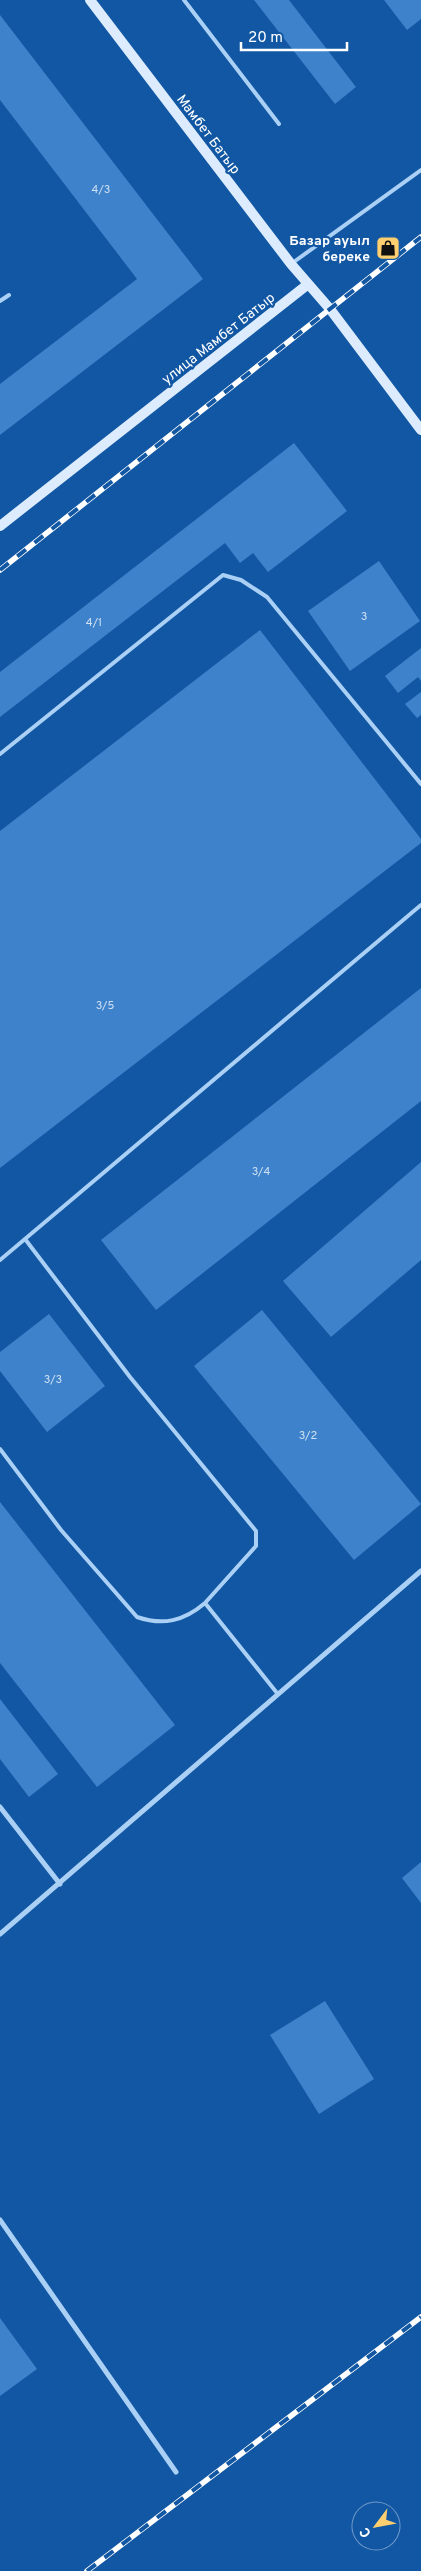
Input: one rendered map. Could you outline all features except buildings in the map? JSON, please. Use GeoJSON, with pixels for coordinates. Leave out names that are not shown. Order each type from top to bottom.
{"type":"FeatureCollection","features":[{"type":"Feature","properties":{"kind":"main road","name":"Мамбет Батыр"},"geometry":{"type":"LineString","coordinates":[[90,0],[308,285]]}},
{"type":"Feature","properties":{"kind":"main road"},"geometry":{"type":"LineString","coordinates":[[308,285],[330,309],[421,430]]}},
{"type":"Feature","properties":{"kind":"main road","name":"улица Мамбет Батыр"},"geometry":{"type":"LineString","coordinates":[[0,526],[308,285]]}},
{"type":"Feature","properties":{"kind":"street"},"geometry":{"type":"LineString","coordinates":[[0,1934],[421,1570]]}},
{"type":"Feature","properties":{"kind":"street"},"geometry":{"type":"LineString","coordinates":[[0,1806],[60,1884]]}},
{"type":"Feature","properties":{"kind":"street"},"geometry":{"type":"LineString","coordinates":[[0,2220],[176,2472]]}},
{"type":"Feature","properties":{"kind":"lane"},"geometry":{"type":"LineString","coordinates":[[184,0],[278,124]]}},
{"type":"Feature","properties":{"kind":"lane"},"geometry":{"type":"LineString","coordinates":[[291,264],[421,170]]}},
{"type":"Feature","properties":{"kind":"lane"},"geometry":{"type":"LineString","coordinates":[[0,301],[9,295]]}},
{"type":"Feature","properties":{"kind":"lane"},"geometry":{"type":"LineString","coordinates":[[0,754],[223,575],[241,580],[267,597],[421,784]]}},
{"type":"Feature","properties":{"kind":"lane"},"geometry":{"type":"LineString","coordinates":[[0,1260],[421,905]]}},
{"type":"Feature","properties":{"kind":"lane"},"geometry":{"type":"LineString","coordinates":[[0,1449],[61,1530],[137,1617],[154,1623],[191,1615],[205,1603],[256,1546],[256,1531],[130,1377],[25,1240]]}},
{"type":"Feature","properties":{"kind":"lane"},"geometry":{"type":"LineString","coordinates":[[205,1603],[277,1694]]}},
{"type":"Feature","properties":{"kind":"railway"},"geometry":{"type":"LineString","coordinates":[[0,570],[421,237]]}},
{"type":"Feature","properties":{"kind":"railway"},"geometry":{"type":"LineString","coordinates":[[87,2571],[421,2317]]}},
{"type":"Feature","properties":{"kind":"place","name":"Базар ауыл береке"},"geometry":{"type":"Point","coordinates":[388,248]}}]}
